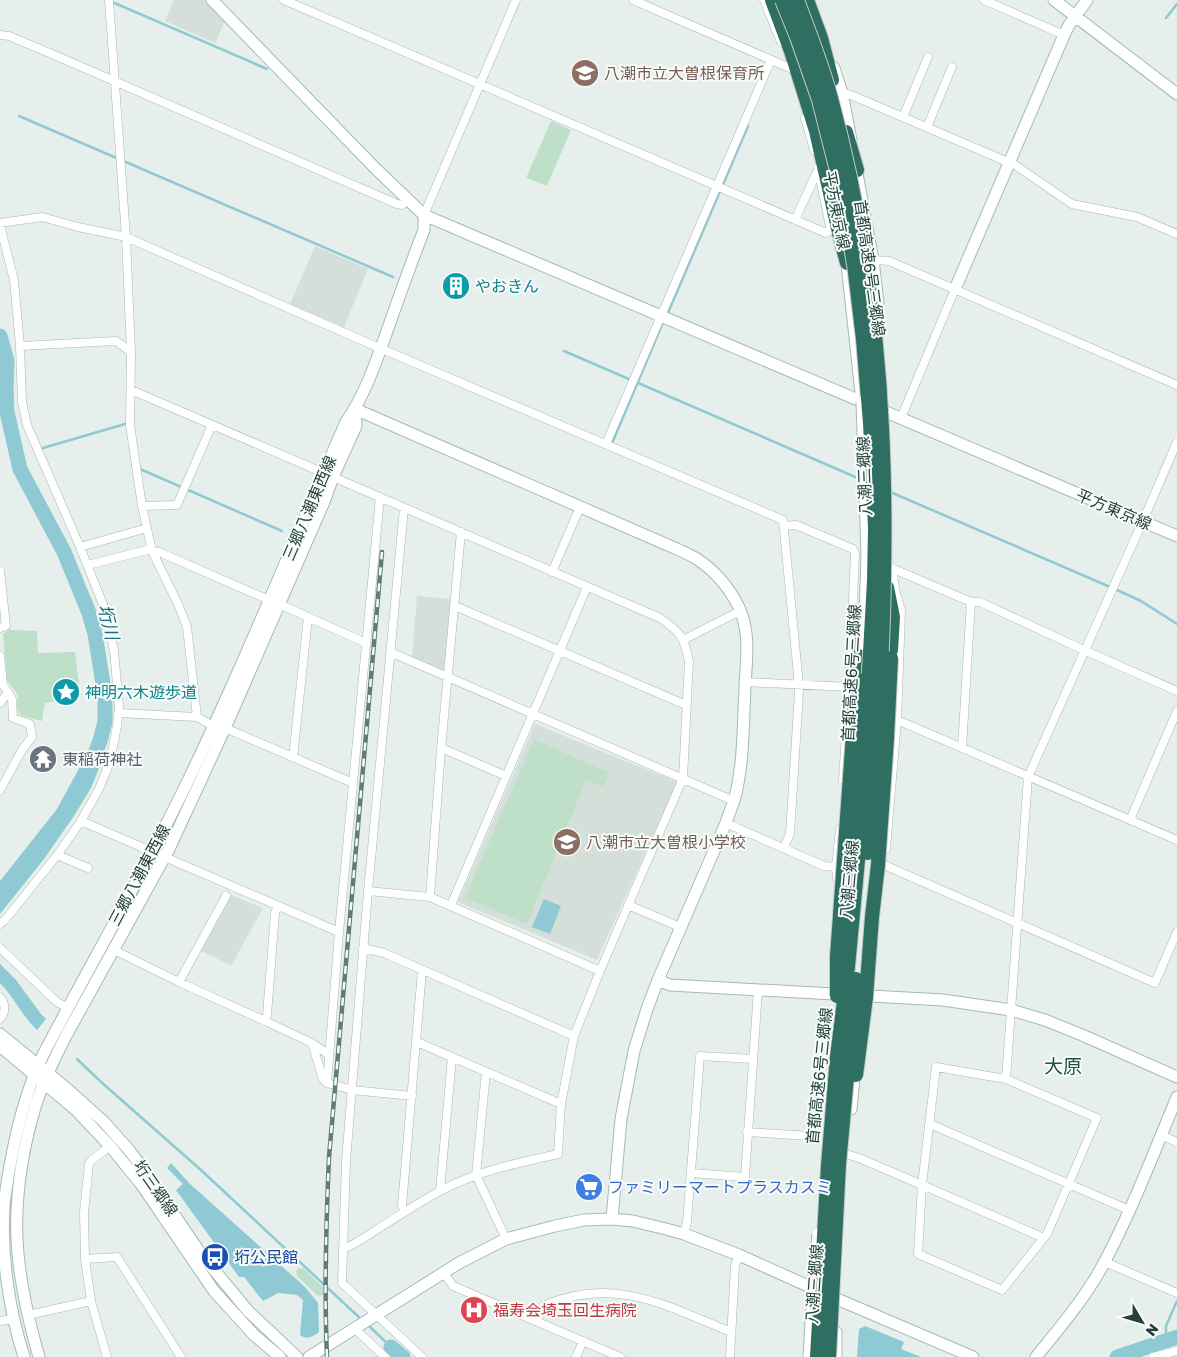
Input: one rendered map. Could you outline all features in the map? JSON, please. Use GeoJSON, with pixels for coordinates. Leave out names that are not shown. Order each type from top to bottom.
{"type":"FeatureCollection","features":[{"type":"Feature","properties":{"kind":"highway"},"geometry":{"type":"LineString","coordinates":[[772,0],[791,50],[816,131],[833,233],[847,263]]}},
{"type":"Feature","properties":{"kind":"highway","name":"首都高速6号三郷線"},"geometry":{"type":"LineString","coordinates":[[782,0],[819,100],[845,209],[863,339],[875,528],[874,581],[859,849],[837,1057],[828,1166],[817,1357]]}},
{"type":"Feature","properties":{"kind":"highway","name":"首都高速6号三郷線"},"geometry":{"type":"LineString","coordinates":[[797,0],[830,97],[853,192],[866,265],[877,352],[885,510],[884,582],[874,780],[839,1164],[828,1357]]}},
{"type":"Feature","properties":{"kind":"highway"},"geometry":{"type":"LineString","coordinates":[[807,0],[820,38],[856,170]]}},
{"type":"Feature","properties":{"kind":"highway"},"geometry":{"type":"LineString","coordinates":[[833,1272],[845,1192],[878,865],[893,617],[887,587]]}},
{"type":"Feature","properties":{"kind":"highway"},"geometry":{"type":"LineString","coordinates":[[837,1057],[838,957],[853,683],[865,611]]}},
{"type":"Feature","properties":{"kind":"street"},"geometry":{"type":"LineString","coordinates":[[109,0],[126,237],[131,352],[130,424],[142,506],[152,551],[187,627],[198,717]]}},
{"type":"Feature","properties":{"kind":"street"},"geometry":{"type":"LineString","coordinates":[[212,0],[424,215],[862,402]]}},
{"type":"Feature","properties":{"kind":"street"},"geometry":{"type":"LineString","coordinates":[[284,0],[717,187],[795,220],[833,233]]}},
{"type":"Feature","properties":{"kind":"street"},"geometry":{"type":"LineString","coordinates":[[424,215],[516,0]]}},
{"type":"Feature","properties":{"kind":"street"},"geometry":{"type":"LineString","coordinates":[[633,0],[790,68]]}},
{"type":"Feature","properties":{"kind":"street"},"geometry":{"type":"LineString","coordinates":[[764,0],[790,68],[804,115],[830,227],[829,231],[833,233]]}},
{"type":"Feature","properties":{"kind":"street","name":"平方東京線"},"geometry":{"type":"LineString","coordinates":[[777,0],[815,110],[836,197],[847,263],[862,402],[1177,536]]}},
{"type":"Feature","properties":{"kind":"street","name":"平方東京線"},"geometry":{"type":"LineString","coordinates":[[812,0],[842,93],[873,260],[880,324],[886,412]]}},
{"type":"Feature","properties":{"kind":"street"},"geometry":{"type":"LineString","coordinates":[[984,0],[1064,35]]}},
{"type":"Feature","properties":{"kind":"street"},"geometry":{"type":"LineString","coordinates":[[1054,0],[1177,94]]}},
{"type":"Feature","properties":{"kind":"street"},"geometry":{"type":"LineString","coordinates":[[901,418],[1064,35],[1087,0]]}},
{"type":"Feature","properties":{"kind":"street"},"geometry":{"type":"LineString","coordinates":[[0,35],[9,36],[397,204],[402,205],[408,200]]}},
{"type":"Feature","properties":{"kind":"street"},"geometry":{"type":"LineString","coordinates":[[903,117],[928,57]]}},
{"type":"Feature","properties":{"kind":"street"},"geometry":{"type":"LineString","coordinates":[[606,444],[771,60]]}},
{"type":"Feature","properties":{"kind":"street"},"geometry":{"type":"LineString","coordinates":[[927,127],[952,67]]}},
{"type":"Feature","properties":{"kind":"street"},"geometry":{"type":"LineString","coordinates":[[842,93],[851,95],[1010,162],[1072,204],[1137,217],[1177,234]]}},
{"type":"Feature","properties":{"kind":"street"},"geometry":{"type":"LineString","coordinates":[[795,220],[818,172]]}},
{"type":"Feature","properties":{"kind":"street","name":"三郷八潮東西線"},"geometry":{"type":"LineString","coordinates":[[39,1357],[22,1282],[17,1241],[17,1206],[31,1123],[46,1078],[67,1034],[165,857],[195,794],[219,727],[328,475],[346,422],[355,409],[380,348],[424,230],[424,215]]}},
{"type":"Feature","properties":{"kind":"street"},"geometry":{"type":"LineString","coordinates":[[0,924],[58,854],[82,821],[99,789],[110,762],[119,713],[119,697],[110,627],[88,565],[27,425],[22,402],[20,346],[14,280],[0,224],[42,216],[78,227],[126,237],[783,520],[798,685],[790,834],[784,848]]}},
{"type":"Feature","properties":{"kind":"street"},"geometry":{"type":"LineString","coordinates":[[873,260],[889,261],[1177,385]]}},
{"type":"Feature","properties":{"kind":"street"},"geometry":{"type":"LineString","coordinates":[[20,346],[116,341],[131,352]]}},
{"type":"Feature","properties":{"kind":"street"},"geometry":{"type":"LineString","coordinates":[[131,390],[660,618],[675,628],[685,643],[689,660],[682,778],[574,1036],[561,1104],[558,1154],[512,1164],[476,1175],[440,1191],[353,1245],[343,1248]]}},
{"type":"Feature","properties":{"kind":"street","name":"八潮三郷線"},"geometry":{"type":"LineString","coordinates":[[809,1357],[813,1288],[847,914],[862,708],[867,555],[862,402]]}},
{"type":"Feature","properties":{"kind":"street"},"geometry":{"type":"LineString","coordinates":[[355,409],[697,559],[721,580],[734,598],[742,616],[747,656],[742,747],[734,801],[658,980],[634,1051],[623,1111],[612,1219]]}},
{"type":"Feature","properties":{"kind":"street","name":"八潮三郷線"},"geometry":{"type":"LineString","coordinates":[[836,1357],[836,1299],[846,1154],[871,893],[884,718],[887,587],[890,567],[886,412]]}},
{"type":"Feature","properties":{"kind":"street"},"geometry":{"type":"LineString","coordinates":[[142,506],[177,505],[212,425]]}},
{"type":"Feature","properties":{"kind":"street"},"geometry":{"type":"LineString","coordinates":[[1006,1079],[1028,777],[1086,651],[1177,442]]}},
{"type":"Feature","properties":{"kind":"street"},"geometry":{"type":"LineString","coordinates":[[327,1084],[339,932],[380,497]]}},
{"type":"Feature","properties":{"kind":"street"},"geometry":{"type":"LineString","coordinates":[[552,572],[580,507]]}},
{"type":"Feature","properties":{"kind":"street"},"geometry":{"type":"LineString","coordinates":[[404,508],[363,948],[346,1161],[342,1284],[374,1316],[422,1357]]}},
{"type":"Feature","properties":{"kind":"street"},"geometry":{"type":"LineString","coordinates":[[784,526],[796,525],[853,549],[855,554],[853,683],[836,867],[838,895],[847,914]]}},
{"type":"Feature","properties":{"kind":"street"},"geometry":{"type":"LineString","coordinates":[[80,547],[147,528]]}},
{"type":"Feature","properties":{"kind":"street"},"geometry":{"type":"LineString","coordinates":[[430,897],[441,749],[461,532]]}},
{"type":"Feature","properties":{"kind":"street"},"geometry":{"type":"LineString","coordinates":[[88,565],[147,550],[158,552],[366,643]]}},
{"type":"Feature","properties":{"kind":"street"},"geometry":{"type":"LineString","coordinates":[[890,567],[971,602],[980,602],[1177,691]]}},
{"type":"Feature","properties":{"kind":"street"},"geometry":{"type":"LineString","coordinates":[[871,893],[881,883],[884,865],[897,720],[901,611],[890,567]]}},
{"type":"Feature","properties":{"kind":"street"},"geometry":{"type":"LineString","coordinates":[[0,571],[6,626],[0,628]]}},
{"type":"Feature","properties":{"kind":"street"},"geometry":{"type":"LineString","coordinates":[[451,905],[587,587]]}},
{"type":"Feature","properties":{"kind":"street"},"geometry":{"type":"LineString","coordinates":[[962,748],[971,602]]}},
{"type":"Feature","properties":{"kind":"street"},"geometry":{"type":"LineString","coordinates":[[455,606],[686,705]]}},
{"type":"Feature","properties":{"kind":"street"},"geometry":{"type":"LineString","coordinates":[[683,640],[740,612]]}},
{"type":"Feature","properties":{"kind":"street"},"geometry":{"type":"LineString","coordinates":[[293,757],[308,617]]}},
{"type":"Feature","properties":{"kind":"street"},"geometry":{"type":"LineString","coordinates":[[390,652],[734,801]]}},
{"type":"Feature","properties":{"kind":"street"},"geometry":{"type":"LineString","coordinates":[[0,656],[3,685],[12,699],[13,718],[30,724],[32,737],[2,781],[0,790]]}},
{"type":"Feature","properties":{"kind":"street"},"geometry":{"type":"LineString","coordinates":[[745,682],[798,685],[853,683]]}},
{"type":"Feature","properties":{"kind":"street"},"geometry":{"type":"LineString","coordinates":[[0,703],[8,693]]}},
{"type":"Feature","properties":{"kind":"street"},"geometry":{"type":"LineString","coordinates":[[1130,820],[1177,711]]}},
{"type":"Feature","properties":{"kind":"street"},"geometry":{"type":"LineString","coordinates":[[119,713],[198,717],[353,783]]}},
{"type":"Feature","properties":{"kind":"street"},"geometry":{"type":"LineString","coordinates":[[897,720],[1177,840]]}},
{"type":"Feature","properties":{"kind":"street","name":"三郷八潮東西線"},"geometry":{"type":"LineString","coordinates":[[24,1357],[14,1319],[4,1245],[4,1206],[20,1120],[36,1070],[219,727]]}},
{"type":"Feature","properties":{"kind":"street"},"geometry":{"type":"LineString","coordinates":[[441,749],[506,776]]}},
{"type":"Feature","properties":{"kind":"street"},"geometry":{"type":"LineString","coordinates":[[842,795],[857,780]]}},
{"type":"Feature","properties":{"kind":"street"},"geometry":{"type":"LineString","coordinates":[[82,821],[339,932]]}},
{"type":"Feature","properties":{"kind":"street"},"geometry":{"type":"LineString","coordinates":[[726,823],[824,866],[836,867]]}},
{"type":"Feature","properties":{"kind":"street"},"geometry":{"type":"LineString","coordinates":[[58,854],[88,868]]}},
{"type":"Feature","properties":{"kind":"street"},"geometry":{"type":"LineString","coordinates":[[884,865],[1155,983],[1177,932]]}},
{"type":"Feature","properties":{"kind":"street"},"geometry":{"type":"LineString","coordinates":[[368,891],[430,897],[600,971]]}},
{"type":"Feature","properties":{"kind":"street"},"geometry":{"type":"LineString","coordinates":[[180,982],[226,896]]}},
{"type":"Feature","properties":{"kind":"street"},"geometry":{"type":"LineString","coordinates":[[628,905],[680,927]]}},
{"type":"Feature","properties":{"kind":"street"},"geometry":{"type":"LineString","coordinates":[[265,1021],[275,913],[278,906]]}},
{"type":"Feature","properties":{"kind":"street"},"geometry":{"type":"LineString","coordinates":[[0,948],[57,1002],[68,1008]]}},
{"type":"Feature","properties":{"kind":"street"},"geometry":{"type":"LineString","coordinates":[[363,948],[384,953],[574,1036]]}},
{"type":"Feature","properties":{"kind":"street"},"geometry":{"type":"LineString","coordinates":[[114,950],[312,1043],[330,1055]]}},
{"type":"Feature","properties":{"kind":"street"},"geometry":{"type":"LineString","coordinates":[[406,1211],[402,1206],[422,971]]}},
{"type":"Feature","properties":{"kind":"street"},"geometry":{"type":"LineString","coordinates":[[658,980],[670,985],[943,1000],[1011,1010],[1045,1020],[1177,1077]]}},
{"type":"Feature","properties":{"kind":"street"},"geometry":{"type":"LineString","coordinates":[[692,1173],[745,1177],[758,990]]}},
{"type":"Feature","properties":{"kind":"street"},"geometry":{"type":"LineString","coordinates":[[0,997],[5,1008],[4,1014],[0,1019]]}},
{"type":"Feature","properties":{"kind":"street","name":"垳三郷線"},"geometry":{"type":"LineString","coordinates":[[0,1034],[36,1070],[82,1101],[129,1150],[206,1261],[248,1311],[297,1357]]}},
{"type":"Feature","properties":{"kind":"street"},"geometry":{"type":"LineString","coordinates":[[416,1042],[561,1104]]}},
{"type":"Feature","properties":{"kind":"street"},"geometry":{"type":"LineString","coordinates":[[312,1043],[323,1079],[327,1084],[352,1090],[412,1096]]}},
{"type":"Feature","properties":{"kind":"street","name":"垳三郷線"},"geometry":{"type":"LineString","coordinates":[[1,1048],[36,1070]]}},
{"type":"Feature","properties":{"kind":"street"},"geometry":{"type":"LineString","coordinates":[[684,1234],[692,1173],[700,1056],[753,1059]]}},
{"type":"Feature","properties":{"kind":"street"},"geometry":{"type":"LineString","coordinates":[[440,1191],[452,1057]]}},
{"type":"Feature","properties":{"kind":"street"},"geometry":{"type":"LineString","coordinates":[[936,1067],[1006,1079],[1097,1118],[1047,1234],[1002,1290],[918,1254],[922,1185],[936,1067]]}},
{"type":"Feature","properties":{"kind":"street"},"geometry":{"type":"LineString","coordinates":[[486,1072],[476,1175],[506,1240]]}},
{"type":"Feature","properties":{"kind":"street","name":"垳三郷線"},"geometry":{"type":"LineString","coordinates":[[46,1078],[110,1146],[140,1184],[214,1290],[254,1335],[280,1357]]}},
{"type":"Feature","properties":{"kind":"street"},"geometry":{"type":"LineString","coordinates":[[1036,1357],[1077,1305],[1105,1262],[1177,1097]]}},
{"type":"Feature","properties":{"kind":"street"},"geometry":{"type":"LineString","coordinates":[[930,1124],[1129,1210]]}},
{"type":"Feature","properties":{"kind":"street"},"geometry":{"type":"LineString","coordinates":[[748,1132],[811,1136]]}},
{"type":"Feature","properties":{"kind":"street"},"geometry":{"type":"LineString","coordinates":[[1161,1135],[1177,1142]]}},
{"type":"Feature","properties":{"kind":"street"},"geometry":{"type":"LineString","coordinates":[[107,1357],[91,1302],[86,1259],[84,1212],[89,1164],[110,1146]]}},
{"type":"Feature","properties":{"kind":"street"},"geometry":{"type":"LineString","coordinates":[[846,1154],[1044,1238]]}},
{"type":"Feature","properties":{"kind":"street"},"geometry":{"type":"LineString","coordinates":[[309,1357],[444,1272],[506,1240],[584,1220],[612,1219],[666,1228],[684,1234],[973,1357]]}},
{"type":"Feature","properties":{"kind":"street"},"geometry":{"type":"LineString","coordinates":[[730,1357],[735,1266],[739,1256]]}},
{"type":"Feature","properties":{"kind":"street"},"geometry":{"type":"LineString","coordinates":[[86,1259],[117,1257],[181,1357]]}},
{"type":"Feature","properties":{"kind":"street"},"geometry":{"type":"LineString","coordinates":[[1105,1262],[1177,1293]]}},
{"type":"Feature","properties":{"kind":"street"},"geometry":{"type":"LineString","coordinates":[[444,1272],[453,1286],[620,1357]]}},
{"type":"Feature","properties":{"kind":"street"},"geometry":{"type":"LineString","coordinates":[[537,1321],[543,1306],[570,1297],[606,1292],[653,1301],[731,1332]]}},
{"type":"Feature","properties":{"kind":"street"},"geometry":{"type":"LineString","coordinates":[[28,1315],[91,1302]]}},
{"type":"Feature","properties":{"kind":"street"},"geometry":{"type":"LineString","coordinates":[[0,1321],[14,1319]]}},
{"type":"Feature","properties":{"kind":"street"},"geometry":{"type":"LineString","coordinates":[[356,1328],[385,1357]]}},
{"type":"Feature","properties":{"kind":"street"},"geometry":{"type":"LineString","coordinates":[[576,1357],[583,1341]]}},
{"type":"Feature","properties":{"kind":"street"},"geometry":{"type":"LineString","coordinates":[[1153,1357],[1168,1355],[1177,1351]]}},
{"type":"Feature","properties":{"kind":"shaded area"},"geometry":{"type":"Polygon","coordinates":[[[174,0],[204,0],[225,21],[215,43],[165,21],[174,0]]]}},
{"type":"Feature","properties":{"kind":"shaded area"},"geometry":{"type":"Polygon","coordinates":[[[315,246],[368,269],[344,327],[290,304],[315,246]]]}},
{"type":"Feature","properties":{"kind":"shaded area"},"geometry":{"type":"Polygon","coordinates":[[[417,596],[451,599],[446,669],[442,671],[412,658],[417,596]]]}},
{"type":"Feature","properties":{"kind":"shaded area","name":"八潮市立大曽根小学校"},"geometry":{"type":"Polygon","coordinates":[[[535,724],[677,782],[597,960],[458,902],[535,724]]]}},
{"type":"Feature","properties":{"kind":"shaded area"},"geometry":{"type":"Polygon","coordinates":[[[231,895],[263,908],[231,966],[200,950],[231,895]]]}},
{"type":"Feature","properties":{"kind":"green space"},"geometry":{"type":"Polygon","coordinates":[[[551,121],[571,130],[547,186],[526,178],[551,121]]]}},
{"type":"Feature","properties":{"kind":"green space"},"geometry":{"type":"Polygon","coordinates":[[[9,630],[37,631],[38,653],[75,652],[79,686],[70,698],[45,703],[42,721],[22,716],[17,710],[18,695],[7,680],[3,634],[9,630]]]}},
{"type":"Feature","properties":{"kind":"green space"},"geometry":{"type":"Polygon","coordinates":[[[534,739],[610,773],[604,787],[586,780],[527,924],[465,898],[534,739]]]}},
{"type":"Feature","properties":{"kind":"green space"},"geometry":{"type":"Polygon","coordinates":[[[298,1268],[303,1268],[323,1287],[323,1295],[318,1296],[297,1276],[296,1271],[298,1268]]]}},
{"type":"Feature","properties":{"kind":"water"},"geometry":{"type":"Polygon","coordinates":[[[82,763],[101,763],[91,788],[44,859],[0,914],[0,881],[57,809],[82,763]]]}},
{"type":"Feature","properties":{"kind":"water"},"geometry":{"type":"Polygon","coordinates":[[[544,899],[561,906],[550,934],[532,927],[544,899]]]}},
{"type":"Feature","properties":{"kind":"water"},"geometry":{"type":"Polygon","coordinates":[[[0,964],[16,980],[46,1019],[37,1030],[0,983],[0,964]]]}},
{"type":"Feature","properties":{"kind":"water"},"geometry":{"type":"Polygon","coordinates":[[[171,1163],[189,1183],[305,1287],[318,1303],[319,1332],[310,1337],[300,1335],[303,1300],[297,1295],[278,1293],[263,1301],[244,1277],[239,1277],[176,1190],[183,1184],[167,1168],[171,1163]]]}},
{"type":"Feature","properties":{"kind":"water"},"geometry":{"type":"Polygon","coordinates":[[[865,1326],[904,1342],[901,1349],[921,1357],[857,1357],[859,1329],[865,1326]]]}},
{"type":"Feature","properties":{"kind":"waterway"},"geometry":{"type":"LineString","coordinates":[[110,1],[267,69]]}},
{"type":"Feature","properties":{"kind":"waterway"},"geometry":{"type":"LineString","coordinates":[[1166,18],[1177,4]]}},
{"type":"Feature","properties":{"kind":"waterway"},"geometry":{"type":"LineString","coordinates":[[19,116],[393,277]]}},
{"type":"Feature","properties":{"kind":"waterway"},"geometry":{"type":"LineString","coordinates":[[667,315],[748,126]]}},
{"type":"Feature","properties":{"kind":"waterway"},"geometry":{"type":"LineString","coordinates":[[613,441],[664,320]]}},
{"type":"Feature","properties":{"kind":"waterway","name":"垳川"},"geometry":{"type":"LineString","coordinates":[[0,336],[7,361],[7,412],[20,469],[64,552],[89,613],[95,634],[105,696],[105,722],[85,780]]}},
{"type":"Feature","properties":{"kind":"waterway"},"geometry":{"type":"LineString","coordinates":[[564,351],[860,479]]}},
{"type":"Feature","properties":{"kind":"waterway"},"geometry":{"type":"LineString","coordinates":[[43,448],[125,424]]}},
{"type":"Feature","properties":{"kind":"waterway"},"geometry":{"type":"LineString","coordinates":[[140,469],[282,531]]}},
{"type":"Feature","properties":{"kind":"waterway"},"geometry":{"type":"LineString","coordinates":[[888,491],[1141,601],[1177,624]]}},
{"type":"Feature","properties":{"kind":"waterway"},"geometry":{"type":"LineString","coordinates":[[77,1059],[202,1171],[362,1320]]}},
{"type":"Feature","properties":{"kind":"waterway"},"geometry":{"type":"LineString","coordinates":[[1166,1340],[1166,1326],[1177,1301]]}},
{"type":"Feature","properties":{"kind":"waterway"},"geometry":{"type":"LineString","coordinates":[[368,1325],[391,1347]]}},
{"type":"Feature","properties":{"kind":"waterway"},"geometry":{"type":"LineString","coordinates":[[1117,1357],[1177,1337]]}},
{"type":"Feature","properties":{"kind":"waterway"},"geometry":{"type":"LineString","coordinates":[[391,1347],[403,1357]]}},
{"type":"Feature","properties":{"kind":"railway"},"geometry":{"type":"LineString","coordinates":[[327,1357],[326,1257],[329,1157],[382,552]]}},
{"type":"Feature","properties":{"kind":"place","name":"八潮市立大曽根保育所"},"geometry":{"type":"Point","coordinates":[585,73]}},
{"type":"Feature","properties":{"kind":"place","name":"やおきん"},"geometry":{"type":"Point","coordinates":[456,286]}},
{"type":"Feature","properties":{"kind":"place","name":"神明六木遊歩道"},"geometry":{"type":"Point","coordinates":[66,692]}},
{"type":"Feature","properties":{"kind":"place","name":"東稲荷神社"},"geometry":{"type":"Point","coordinates":[43,759]}},
{"type":"Feature","properties":{"kind":"place","name":"八潮市立大曽根小学校"},"geometry":{"type":"Point","coordinates":[567,842]}},
{"type":"Feature","properties":{"kind":"place","name":"ファミリーマートプラスカスミ"},"geometry":{"type":"Point","coordinates":[589,1187]}},
{"type":"Feature","properties":{"kind":"place","name":"垳公民館"},"geometry":{"type":"Point","coordinates":[215,1257]}},
{"type":"Feature","properties":{"kind":"place","name":"福寿会埼玉回生病院"},"geometry":{"type":"Point","coordinates":[474,1310]}},
{"type":"Feature","properties":{"kind":"district","name":"大原"},"geometry":{"type":"Point","coordinates":[1063,1066]}}]}
